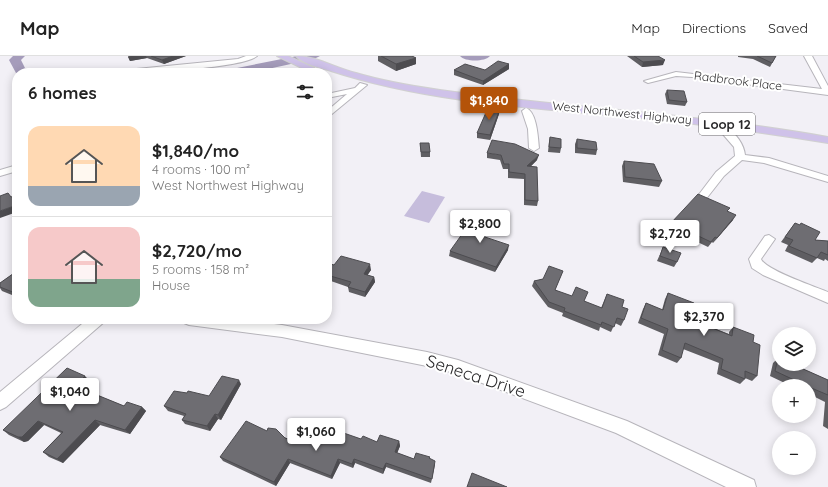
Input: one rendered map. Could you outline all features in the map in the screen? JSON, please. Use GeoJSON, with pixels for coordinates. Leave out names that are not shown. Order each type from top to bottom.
{"type":"FeatureCollection","features":[{"type":"Feature","properties":{"kind":"main road","name":"West Northwest Highway"},"geometry":{"type":"LineString","coordinates":[[281,56],[300,60],[318,68]]}},
{"type":"Feature","properties":{"kind":"main road","name":"West Northwest Highway"},"geometry":{"type":"LineString","coordinates":[[332,74],[362,85],[448,102],[526,111],[574,112],[744,126],[828,140]]}},
{"type":"Feature","properties":{"kind":"main road","name":"West Northwest Highway"},"geometry":{"type":"LineString","coordinates":[[362,85],[441,93],[828,147]]}},
{"type":"Feature","properties":{"kind":"street"},"geometry":{"type":"LineString","coordinates":[[213,56],[218,56]]}},
{"type":"Feature","properties":{"kind":"street"},"geometry":{"type":"LineString","coordinates":[[177,68],[201,66],[239,60],[253,56]]}},
{"type":"Feature","properties":{"kind":"street"},"geometry":{"type":"LineString","coordinates":[[808,56],[828,93]]}},
{"type":"Feature","properties":{"kind":"street"},"geometry":{"type":"LineString","coordinates":[[195,68],[201,66]]}},
{"type":"Feature","properties":{"kind":"street","name":"Radbrook Place"},"geometry":{"type":"LineString","coordinates":[[648,81],[676,74],[692,74],[828,93]]}},
{"type":"Feature","properties":{"kind":"street"},"geometry":{"type":"LineString","coordinates":[[332,94],[362,85]]}},
{"type":"Feature","properties":{"kind":"street"},"geometry":{"type":"LineString","coordinates":[[332,111],[362,85]]}},
{"type":"Feature","properties":{"kind":"street"},"geometry":{"type":"LineString","coordinates":[[526,111],[533,130],[534,148]]}},
{"type":"Feature","properties":{"kind":"street"},"geometry":{"type":"LineString","coordinates":[[726,132],[739,146],[740,157]]}},
{"type":"Feature","properties":{"kind":"street"},"geometry":{"type":"LineString","coordinates":[[702,197],[720,174],[740,157],[771,161],[828,179]]}},
{"type":"Feature","properties":{"kind":"street"},"geometry":{"type":"LineString","coordinates":[[0,173],[12,169]]}},
{"type":"Feature","properties":{"kind":"street"},"geometry":{"type":"LineString","coordinates":[[769,239],[755,259],[757,264],[768,272],[828,298]]}},
{"type":"Feature","properties":{"kind":"street"},"geometry":{"type":"LineString","coordinates":[[0,402],[92,324]]}},
{"type":"Feature","properties":{"kind":"street","name":"Seneca Drive"},"geometry":{"type":"LineString","coordinates":[[225,324],[289,333],[427,359],[476,373],[621,427],[747,487]]}},
{"type":"Feature","properties":{"kind":"shaded area"},"geometry":{"type":"Polygon","coordinates":[[[422,191],[445,197],[429,223],[404,216],[422,191]]]}},
{"type":"Feature","properties":{"kind":"building"},"geometry":{"type":"Polygon","coordinates":[[[151,56],[173,56],[162,60],[151,56]]]}},
{"type":"Feature","properties":{"kind":"building"},"geometry":{"type":"Polygon","coordinates":[[[381,56],[412,56],[416,58],[396,64],[381,56]]]}},
{"type":"Feature","properties":{"kind":"building"},"geometry":{"type":"Polygon","coordinates":[[[634,56],[658,56],[665,60],[643,62],[634,56]]]}},
{"type":"Feature","properties":{"kind":"building"},"geometry":{"type":"Polygon","coordinates":[[[757,56],[776,56],[772,63],[757,56]]]}},
{"type":"Feature","properties":{"kind":"building"},"geometry":{"type":"Polygon","coordinates":[[[498,61],[509,64],[483,81],[454,70],[465,64],[485,70],[498,61]]]}},
{"type":"Feature","properties":{"kind":"building"},"geometry":{"type":"Polygon","coordinates":[[[667,90],[684,91],[687,102],[669,100],[667,90]]]}},
{"type":"Feature","properties":{"kind":"building"},"geometry":{"type":"Polygon","coordinates":[[[488,108],[500,109],[490,135],[477,133],[488,108]]]}},
{"type":"Feature","properties":{"kind":"building"},"geometry":{"type":"Polygon","coordinates":[[[550,137],[561,139],[561,148],[549,147],[550,137]]]}},
{"type":"Feature","properties":{"kind":"building"},"geometry":{"type":"Polygon","coordinates":[[[577,139],[596,142],[597,150],[577,148],[577,139]]]}},
{"type":"Feature","properties":{"kind":"building"},"geometry":{"type":"Polygon","coordinates":[[[492,140],[515,144],[539,155],[527,166],[537,167],[538,201],[525,200],[525,174],[509,172],[509,164],[504,164],[501,155],[487,153],[492,140]]]}},
{"type":"Feature","properties":{"kind":"building"},"geometry":{"type":"Polygon","coordinates":[[[420,143],[429,143],[430,152],[421,152],[420,143]]]}},
{"type":"Feature","properties":{"kind":"building"},"geometry":{"type":"Polygon","coordinates":[[[624,161],[654,164],[662,181],[625,177],[624,161]]]}},
{"type":"Feature","properties":{"kind":"building"},"geometry":{"type":"Polygon","coordinates":[[[8,193],[12,197],[12,207],[0,211],[0,196],[8,193]]]}},
{"type":"Feature","properties":{"kind":"building"},"geometry":{"type":"Polygon","coordinates":[[[698,194],[730,208],[727,211],[736,215],[717,238],[715,237],[711,242],[671,223],[698,194]]]}},
{"type":"Feature","properties":{"kind":"building"},"geometry":{"type":"Polygon","coordinates":[[[475,216],[492,221],[482,236],[509,245],[496,267],[450,251],[475,216]]]}},
{"type":"Feature","properties":{"kind":"building"},"geometry":{"type":"Polygon","coordinates":[[[795,223],[800,225],[801,223],[820,232],[815,240],[828,241],[828,255],[821,252],[817,258],[789,246],[793,240],[785,237],[795,223]]]}},
{"type":"Feature","properties":{"kind":"building"},"geometry":{"type":"Polygon","coordinates":[[[663,247],[681,253],[677,262],[660,256],[663,247]]]}},
{"type":"Feature","properties":{"kind":"building"},"geometry":{"type":"Polygon","coordinates":[[[341,256],[370,264],[364,274],[374,277],[365,292],[348,287],[351,282],[332,276],[332,264],[334,265],[341,256]]]}},
{"type":"Feature","properties":{"kind":"building"},"geometry":{"type":"Polygon","coordinates":[[[549,266],[563,271],[555,290],[572,296],[576,287],[588,292],[584,301],[602,308],[607,294],[624,300],[622,307],[628,309],[624,320],[617,318],[614,327],[602,322],[601,325],[564,311],[565,308],[549,302],[534,281],[543,279],[549,266]]]}},
{"type":"Feature","properties":{"kind":"building"},"geometry":{"type":"Polygon","coordinates":[[[12,275],[12,292],[0,287],[0,283],[12,275]]]}},
{"type":"Feature","properties":{"kind":"building"},"geometry":{"type":"Polygon","coordinates":[[[668,293],[694,303],[690,319],[732,336],[733,327],[754,335],[753,342],[760,345],[757,376],[745,371],[745,379],[721,369],[723,359],[685,343],[681,358],[662,350],[668,329],[641,318],[646,303],[663,310],[668,293]]]}},
{"type":"Feature","properties":{"kind":"building"},"geometry":{"type":"Polygon","coordinates":[[[67,368],[85,376],[75,386],[124,406],[127,402],[142,407],[125,430],[95,420],[57,459],[43,452],[63,432],[38,421],[22,437],[18,437],[3,430],[67,368]]]}},
{"type":"Feature","properties":{"kind":"building"},"geometry":{"type":"Polygon","coordinates":[[[775,371],[808,371],[828,380],[828,395],[816,390],[816,379],[792,379],[775,371]]]}},
{"type":"Feature","properties":{"kind":"building"},"geometry":{"type":"Polygon","coordinates":[[[222,376],[239,380],[218,415],[215,414],[207,426],[182,420],[186,414],[164,406],[174,391],[187,393],[188,391],[209,396],[222,376]]]}},
{"type":"Feature","properties":{"kind":"building"},"geometry":{"type":"Polygon","coordinates":[[[246,421],[267,431],[268,428],[276,429],[285,438],[297,442],[309,422],[334,432],[335,430],[361,439],[363,436],[377,442],[380,435],[399,441],[395,452],[414,459],[416,453],[430,457],[429,458],[435,461],[432,479],[386,463],[383,469],[354,459],[352,464],[338,459],[331,476],[288,459],[274,482],[220,457],[246,421]]]}},
{"type":"Feature","properties":{"kind":"building"},"geometry":{"type":"Polygon","coordinates":[[[472,473],[507,487],[467,487],[472,473]]]}},
{"type":"Feature","properties":{"kind":"waterway"},"geometry":{"type":"LineString","coordinates":[[19,56],[15,60],[19,68]]}},
{"type":"Feature","properties":{"kind":"waterway"},"geometry":{"type":"LineString","coordinates":[[256,68],[314,56]]}},
{"type":"Feature","properties":{"kind":"waterway"},"geometry":{"type":"LineString","coordinates":[[466,56],[484,56]]}}]}
